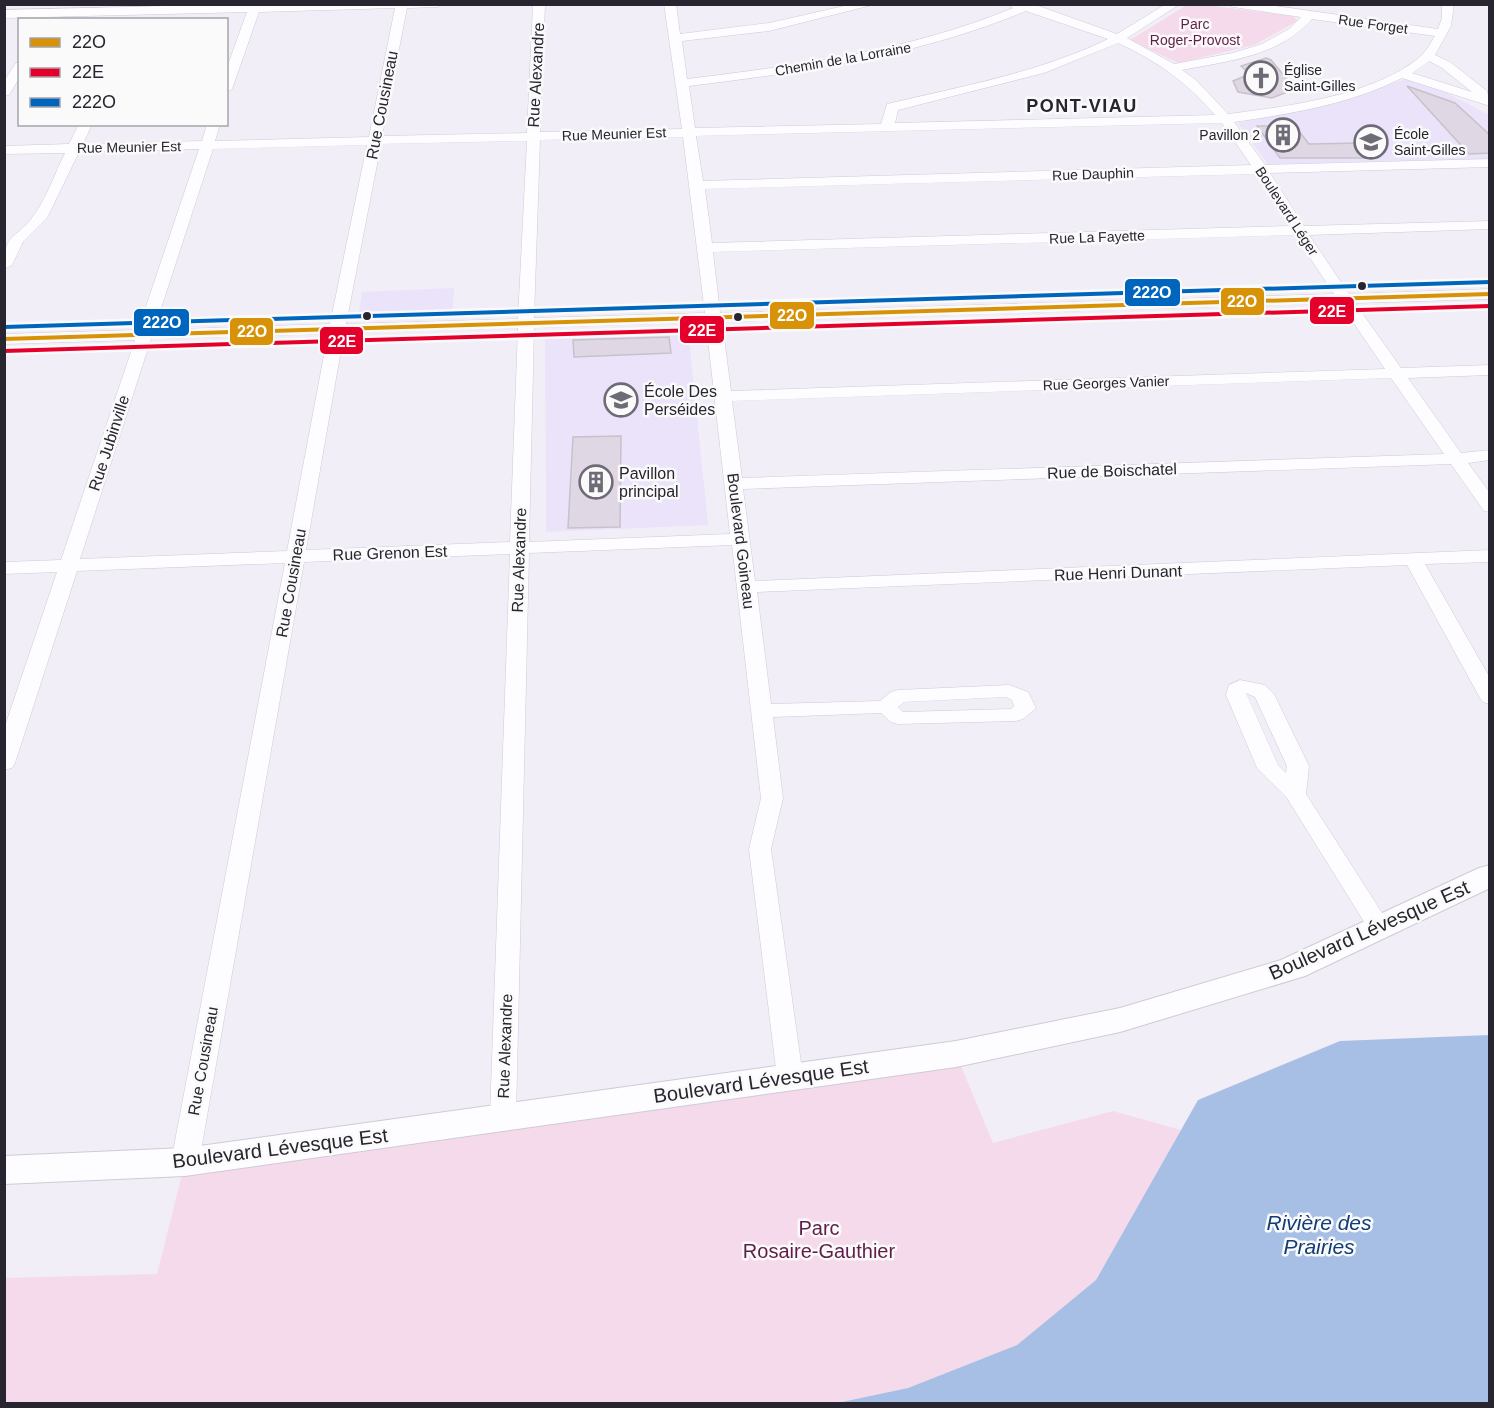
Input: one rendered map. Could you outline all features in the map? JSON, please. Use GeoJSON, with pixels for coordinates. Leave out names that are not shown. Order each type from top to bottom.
{"type":"FeatureCollection","features":[{"type":"Feature","properties":{"kind":"street"},"geometry":{"type":"LineString","coordinates":[[4,15],[49,12],[139,12],[256,6],[438,4]]}},
{"type":"Feature","properties":{"kind":"street","name":"Rue Alexandre"},"geometry":{"type":"LineString","coordinates":[[503,1116],[526,323],[539,4]]}},
{"type":"Feature","properties":{"kind":"street","name":"Boulevard Goineau"},"geometry":{"type":"LineString","coordinates":[[670,4],[697,185],[772,798],[760,849],[790,1077]]}},
{"type":"Feature","properties":{"kind":"street"},"geometry":{"type":"LineString","coordinates":[[676,38],[769,27],[872,4]]}},
{"type":"Feature","properties":{"kind":"street","name":"Boulevard Léger"},"geometry":{"type":"LineString","coordinates":[[1011,4],[1028,6],[1095,29],[1137,47],[1192,84],[1224,119],[1260,169],[1299,231],[1490,507]]}},
{"type":"Feature","properties":{"kind":"street"},"geometry":{"type":"LineString","coordinates":[[887,127],[892,107],[1032,72],[1117,39],[1156,19],[1175,4]]}},
{"type":"Feature","properties":{"kind":"street","name":"Rue Forget"},"geometry":{"type":"LineString","coordinates":[[1233,4],[1442,33]]}},
{"type":"Feature","properties":{"kind":"street"},"geometry":{"type":"LineString","coordinates":[[1448,4],[1450,17],[1428,56],[1446,65],[1490,101]]}},
{"type":"Feature","properties":{"kind":"street","name":"Rue Cousineau"},"geometry":{"type":"LineString","coordinates":[[185,1162],[337,329],[402,5]]}},
{"type":"Feature","properties":{"kind":"street"},"geometry":{"type":"LineString","coordinates":[[228,83],[256,6]]}},
{"type":"Feature","properties":{"kind":"street","name":"Chemin de la Lorraine"},"geometry":{"type":"LineString","coordinates":[[683,83],[803,69],[912,48],[983,25],[1028,6]]}},
{"type":"Feature","properties":{"kind":"street"},"geometry":{"type":"LineString","coordinates":[[1171,68],[1214,60],[1271,43],[1293,32],[1309,15]]}},
{"type":"Feature","properties":{"kind":"street","name":"Rue Meunier Est"},"geometry":{"type":"LineString","coordinates":[[4,150],[1224,119],[1322,102],[1401,74],[1428,56]]}},
{"type":"Feature","properties":{"kind":"street"},"geometry":{"type":"LineString","coordinates":[[4,92],[18,69]]}},
{"type":"Feature","properties":{"kind":"street"},"geometry":{"type":"LineString","coordinates":[[1401,74],[1490,101]]}},
{"type":"Feature","properties":{"kind":"street"},"geometry":{"type":"LineString","coordinates":[[915,102],[926,126]]}},
{"type":"Feature","properties":{"kind":"street"},"geometry":{"type":"LineString","coordinates":[[4,265],[17,240],[40,218],[85,126]]}},
{"type":"Feature","properties":{"kind":"street","name":"Rue Jubinville"},"geometry":{"type":"LineString","coordinates":[[4,763],[213,126]]}},
{"type":"Feature","properties":{"kind":"street","name":"Rue Dauphin"},"geometry":{"type":"LineString","coordinates":[[697,185],[1490,163]]}},
{"type":"Feature","properties":{"kind":"street","name":"Rue La Fayette"},"geometry":{"type":"LineString","coordinates":[[704,248],[1490,225]]}},
{"type":"Feature","properties":{"kind":"street"},"geometry":{"type":"LineString","coordinates":[[4,339],[1490,294]]}},
{"type":"Feature","properties":{"kind":"street","name":"Rue Georges Vanier"},"geometry":{"type":"LineString","coordinates":[[723,396],[1490,370]]}},
{"type":"Feature","properties":{"kind":"street","name":"Rue de Boischatel"},"geometry":{"type":"LineString","coordinates":[[733,484],[1456,459],[1490,455]]}},
{"type":"Feature","properties":{"kind":"street","name":"Rue Grenon Est"},"geometry":{"type":"LineString","coordinates":[[4,568],[740,539]]}},
{"type":"Feature","properties":{"kind":"street","name":"Rue Henri Dunant"},"geometry":{"type":"LineString","coordinates":[[746,587],[1414,561],[1490,556]]}},
{"type":"Feature","properties":{"kind":"street"},"geometry":{"type":"LineString","coordinates":[[1414,561],[1490,698]]}},
{"type":"Feature","properties":{"kind":"street"},"geometry":{"type":"LineString","coordinates":[[762,711],[886,707],[898,696],[1009,691],[1021,696],[1025,708],[1016,715],[898,718],[886,707]]}},
{"type":"Feature","properties":{"kind":"street"},"geometry":{"type":"LineString","coordinates":[[1295,794],[1380,927]]}},
{"type":"Feature","properties":{"kind":"street","name":"Boulevard Lévesque Est"},"geometry":{"type":"LineString","coordinates":[[4,1170],[185,1162],[956,1054],[1120,1020],[1293,968],[1490,875]]}},
{"type":"Feature","properties":{"kind":"shaded area","name":"École Saint-Gilles"},"geometry":{"type":"Polygon","coordinates":[[[1406,79],[1449,94],[1489,115],[1489,161],[1270,167],[1238,123],[1331,104],[1406,79]]]}},
{"type":"Feature","properties":{"kind":"shaded area"},"geometry":{"type":"Polygon","coordinates":[[[454,288],[452,316],[358,319],[362,292],[454,288]]]}},
{"type":"Feature","properties":{"kind":"shaded area","name":"École Des Perséides"},"geometry":{"type":"Polygon","coordinates":[[[688,328],[708,525],[546,532],[545,330],[688,328]]]}},
{"type":"Feature","properties":{"kind":"green space","name":"Parc Roger-Provost"},"geometry":{"type":"Polygon","coordinates":[[[1187,5],[1205,5],[1292,16],[1298,21],[1254,45],[1178,63],[1130,40],[1187,5]]]}},
{"type":"Feature","properties":{"kind":"green space","name":"Parc Rosaire-Gauthier"},"geometry":{"type":"Polygon","coordinates":[[[956,1054],[993,1143],[1113,1111],[1181,1130],[1096,1280],[1017,1345],[908,1388],[837,1403],[5,1403],[4,1278],[157,1274],[185,1162],[956,1054]]]}},
{"type":"Feature","properties":{"kind":"water","name":"Rivière des Prairies"},"geometry":{"type":"Polygon","coordinates":[[[1489,1035],[1489,1403],[837,1403],[908,1388],[1017,1345],[1096,1280],[1198,1100],[1340,1041],[1489,1035]]]}},
{"type":"Feature","properties":{"kind":"building","name":"Église Saint-Gilles"},"geometry":{"type":"Polygon","coordinates":[[[1266,58],[1271,60],[1295,89],[1272,98],[1238,92],[1233,81],[1250,74],[1241,66],[1266,58]]]}},
{"type":"Feature","properties":{"kind":"building"},"geometry":{"type":"Polygon","coordinates":[[[1407,86],[1455,103],[1490,135],[1490,153],[1469,154],[1407,86]]]}},
{"type":"Feature","properties":{"kind":"building","name":"Pavillon 2"},"geometry":{"type":"Polygon","coordinates":[[[1257,126],[1295,126],[1309,144],[1362,143],[1371,158],[1280,158],[1257,126]]]}},
{"type":"Feature","properties":{"kind":"building"},"geometry":{"type":"Polygon","coordinates":[[[669,337],[671,353],[574,357],[573,340],[669,337]]]}},
{"type":"Feature","properties":{"kind":"building","name":"Pavillon principal"},"geometry":{"type":"Polygon","coordinates":[[[621,436],[620,527],[568,528],[573,437],[621,436]]]}},
{"type":"Feature","properties":{"kind":"transit line","name":"222O"},"geometry":{"type":"LineString","coordinates":[[4,327],[1490,282]]}},
{"type":"Feature","properties":{"kind":"transit line","name":"22O"},"geometry":{"type":"LineString","coordinates":[[4,339],[1490,294]]}},
{"type":"Feature","properties":{"kind":"transit line","name":"22E"},"geometry":{"type":"LineString","coordinates":[[4,351],[1490,306]]}},
{"type":"Feature","properties":{"kind":"place","name":"Église Saint-Gilles"},"geometry":{"type":"Point","coordinates":[1261,78]}},
{"type":"Feature","properties":{"kind":"place","name":"Pavillon 2"},"geometry":{"type":"Point","coordinates":[1283,135]}},
{"type":"Feature","properties":{"kind":"place","name":"École Saint-Gilles"},"geometry":{"type":"Point","coordinates":[1371,142]}},
{"type":"Feature","properties":{"kind":"place","name":"École Des Perséides"},"geometry":{"type":"Point","coordinates":[621,400]}},
{"type":"Feature","properties":{"kind":"place","name":"Pavillon principal"},"geometry":{"type":"Point","coordinates":[596,482]}},
{"type":"Feature","properties":{"kind":"district","name":"PONT-VIAU"},"geometry":{"type":"Point","coordinates":[1082,106]}}]}
